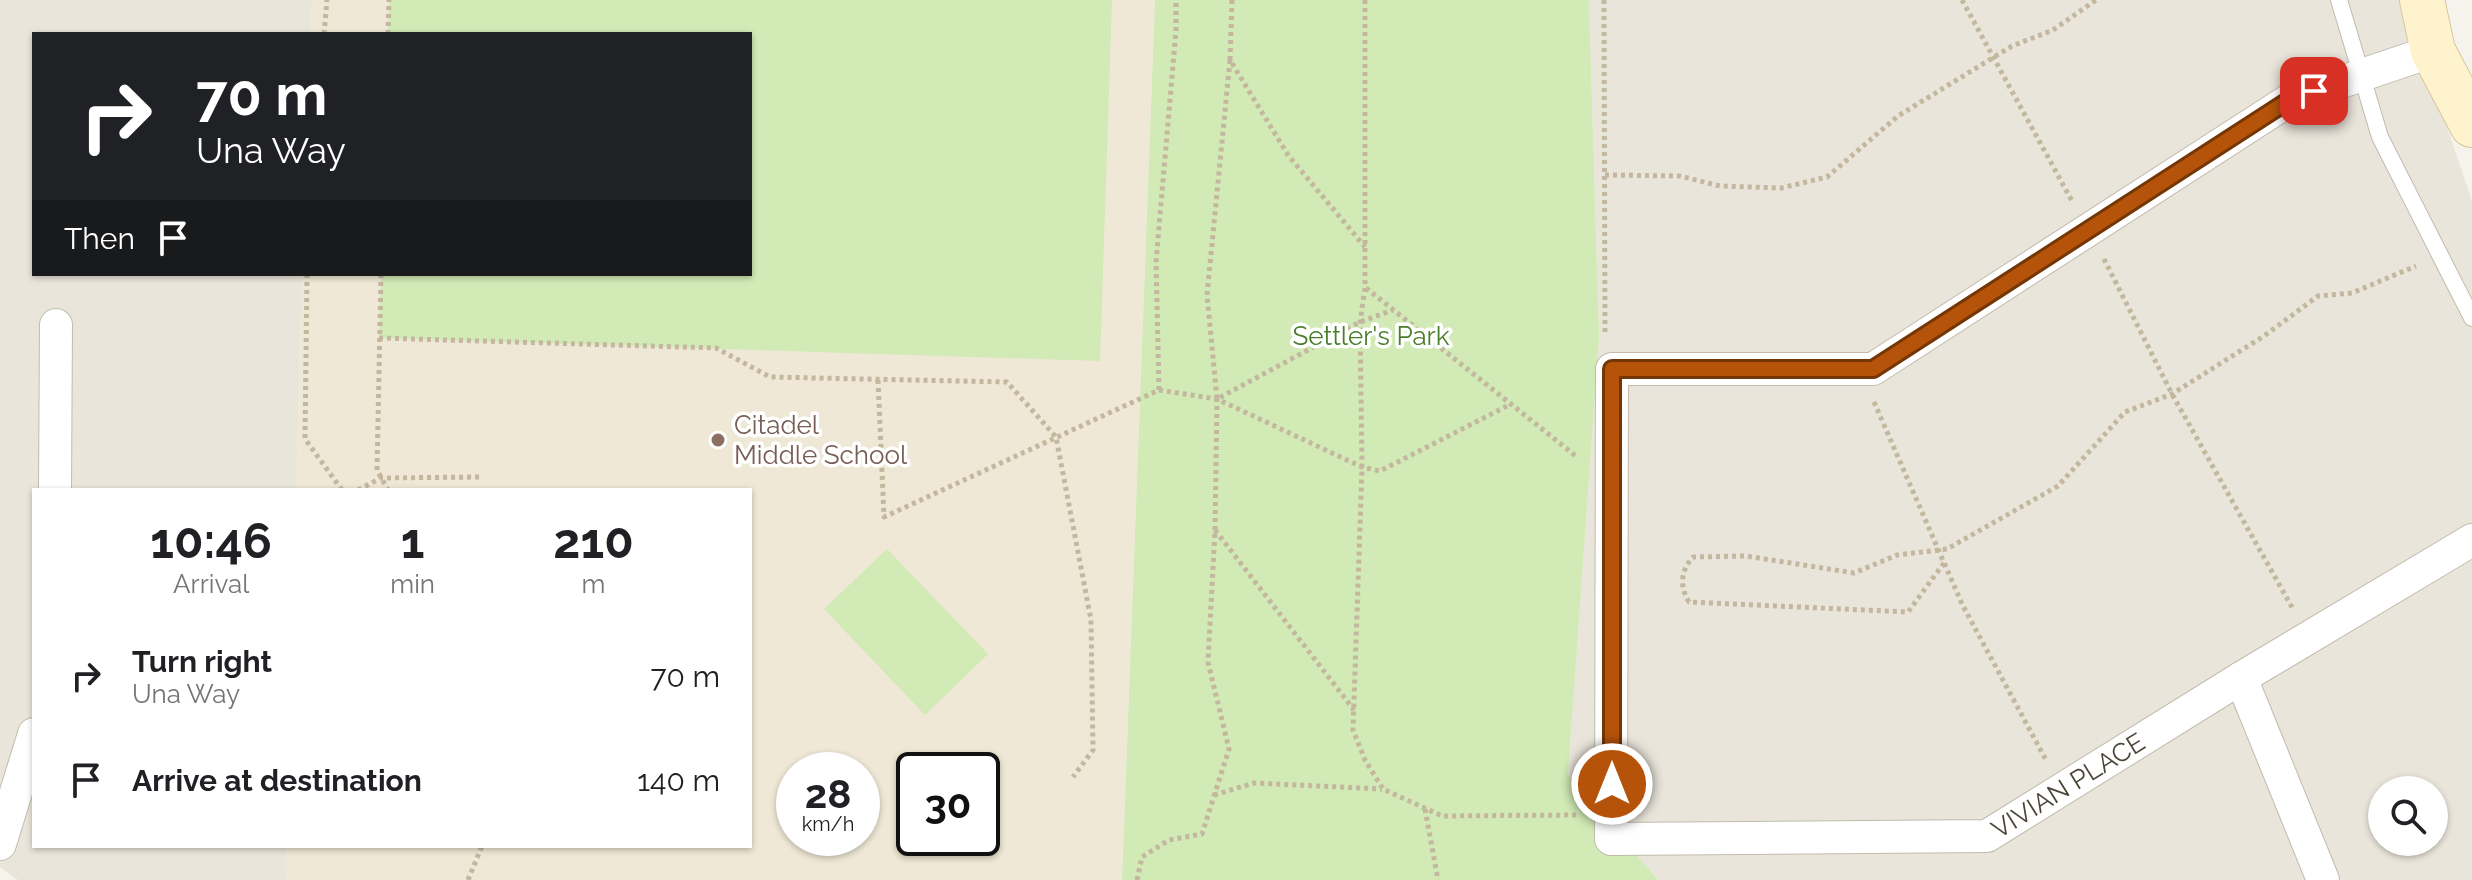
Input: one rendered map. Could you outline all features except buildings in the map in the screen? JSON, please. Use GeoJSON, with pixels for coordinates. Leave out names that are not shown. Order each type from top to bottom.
{"type":"FeatureCollection","features":[{"type":"Feature","properties":{"kind":"street"},"geometry":{"type":"LineString","coordinates":[[2422,0],[2433,51],[2472,125]]}},
{"type":"Feature","properties":{"kind":"street"},"geometry":{"type":"LineString","coordinates":[[1612,826],[1612,369],[1873,369],[2291,99],[2433,51]]}},
{"type":"Feature","properties":{"kind":"street"},"geometry":{"type":"LineString","coordinates":[[55,488],[56,325]]}},
{"type":"Feature","properties":{"kind":"street","name":"VIVIAN PLACE"},"geometry":{"type":"LineString","coordinates":[[1612,826],[1987,836],[2241,678],[2472,540]]}},
{"type":"Feature","properties":{"kind":"street"},"geometry":{"type":"LineString","coordinates":[[2241,678],[2323,880]]}},
{"type":"Feature","properties":{"kind":"street"},"geometry":{"type":"LineString","coordinates":[[0,844],[32,740]]}},
{"type":"Feature","properties":{"kind":"lane"},"geometry":{"type":"LineString","coordinates":[[2339,0],[2380,137],[2472,318]]}},
{"type":"Feature","properties":{"kind":"path"},"geometry":{"type":"LineString","coordinates":[[324,32],[327,0]]}},
{"type":"Feature","properties":{"kind":"path"},"geometry":{"type":"LineString","coordinates":[[388,32],[389,0]]}},
{"type":"Feature","properties":{"kind":"path"},"geometry":{"type":"LineString","coordinates":[[1159,390],[1156,262],[1176,0]]}},
{"type":"Feature","properties":{"kind":"path"},"geometry":{"type":"LineString","coordinates":[[1137,880],[1142,857],[1169,840],[1202,834],[1229,749],[1208,662],[1215,530],[1217,399],[1207,295],[1230,60],[1232,0]]}},
{"type":"Feature","properties":{"kind":"path"},"geometry":{"type":"LineString","coordinates":[[1365,0],[1366,248],[1360,322],[1362,467],[1353,730],[1365,760],[1383,789]]}},
{"type":"Feature","properties":{"kind":"path"},"geometry":{"type":"LineString","coordinates":[[1604,0],[1605,352],[1612,369]]}},
{"type":"Feature","properties":{"kind":"path"},"geometry":{"type":"LineString","coordinates":[[1962,0],[2089,230],[2172,394],[2309,638]]}},
{"type":"Feature","properties":{"kind":"path"},"geometry":{"type":"LineString","coordinates":[[1605,175],[1680,176],[1720,186],[1781,188],[1827,177],[1898,116],[2012,46],[2053,30],[2096,0]]}},
{"type":"Feature","properties":{"kind":"path"},"geometry":{"type":"LineString","coordinates":[[1230,60],[1288,155],[1366,248]]}},
{"type":"Feature","properties":{"kind":"path"},"geometry":{"type":"LineString","coordinates":[[1944,563],[1908,612],[1689,602],[1683,594],[1685,566],[1693,557],[1746,556],[1854,573],[1897,555],[1947,549],[2058,486],[2125,412],[2172,394],[2264,336],[2318,296],[2352,293],[2439,256]]}},
{"type":"Feature","properties":{"kind":"path"},"geometry":{"type":"LineString","coordinates":[[307,276],[305,439],[341,488]]}},
{"type":"Feature","properties":{"kind":"path"},"geometry":{"type":"LineString","coordinates":[[381,276],[377,470],[387,488]]}},
{"type":"Feature","properties":{"kind":"path"},"geometry":{"type":"LineString","coordinates":[[1365,288],[1612,485]]}},
{"type":"Feature","properties":{"kind":"path"},"geometry":{"type":"LineString","coordinates":[[1217,399],[1360,322],[1393,310]]}},
{"type":"Feature","properties":{"kind":"path"},"geometry":{"type":"LineString","coordinates":[[379,338],[716,348],[770,377],[1007,382],[1056,437],[1091,620],[1093,750],[1073,777]]}},
{"type":"Feature","properties":{"kind":"path"},"geometry":{"type":"LineString","coordinates":[[1873,369],[1874,404],[1962,604],[2062,789]]}},
{"type":"Feature","properties":{"kind":"path"},"geometry":{"type":"LineString","coordinates":[[878,380],[884,517],[1159,390],[1217,399],[1362,467],[1380,471],[1511,404]]}},
{"type":"Feature","properties":{"kind":"path"},"geometry":{"type":"LineString","coordinates":[[362,488],[381,478],[480,477]]}},
{"type":"Feature","properties":{"kind":"path"},"geometry":{"type":"LineString","coordinates":[[1215,530],[1354,710]]}},
{"type":"Feature","properties":{"kind":"path"},"geometry":{"type":"LineString","coordinates":[[1214,795],[1254,783],[1383,789],[1442,816],[1612,826]]}},
{"type":"Feature","properties":{"kind":"path"},"geometry":{"type":"LineString","coordinates":[[1425,808],[1438,880]]}},
{"type":"Feature","properties":{"kind":"path"},"geometry":{"type":"LineString","coordinates":[[468,880],[481,848]]}},
{"type":"Feature","properties":{"kind":"shaded area"},"geometry":{"type":"Polygon","coordinates":[[[0,0],[312,0],[311,32],[32,32],[32,276],[302,276],[296,488],[32,488],[32,848],[286,848],[285,880],[18,880],[0,867],[0,0]]]}},
{"type":"Feature","properties":{"kind":"shaded area","name":"Citadel Middle School"},"geometry":{"type":"Polygon","coordinates":[[[312,0],[1155,0],[1122,880],[285,880],[286,848],[752,848],[752,488],[296,488],[302,276],[752,276],[752,32],[311,32],[312,0]]]}},
{"type":"Feature","properties":{"kind":"shaded area"},"geometry":{"type":"Polygon","coordinates":[[[1589,0],[2404,0],[2472,201],[2472,880],[1658,880],[1568,775],[1599,338],[1589,0]]]}},
{"type":"Feature","properties":{"kind":"green space"},"geometry":{"type":"Polygon","coordinates":[[[389,0],[1112,0],[1100,361],[379,338],[381,276],[752,276],[752,32],[388,32],[389,0]]]}},
{"type":"Feature","properties":{"kind":"green space","name":"Settler's Park"},"geometry":{"type":"Polygon","coordinates":[[[1155,0],[1589,0],[1599,338],[1568,775],[1658,880],[1122,880],[1155,0]]]}},
{"type":"Feature","properties":{"kind":"green space"},"geometry":{"type":"Polygon","coordinates":[[[887,549],[988,654],[925,715],[824,609],[887,549]]]}},
{"type":"Feature","properties":{"kind":"place","name":"Citadel Middle School"},"geometry":{"type":"Point","coordinates":[718,440]}},
{"type":"Feature","properties":{"kind":"route"},"geometry":{"type":"LineString","coordinates":[[1612,784],[1612,369],[1873,369],[2291,99],[2314,91]]}}]}
